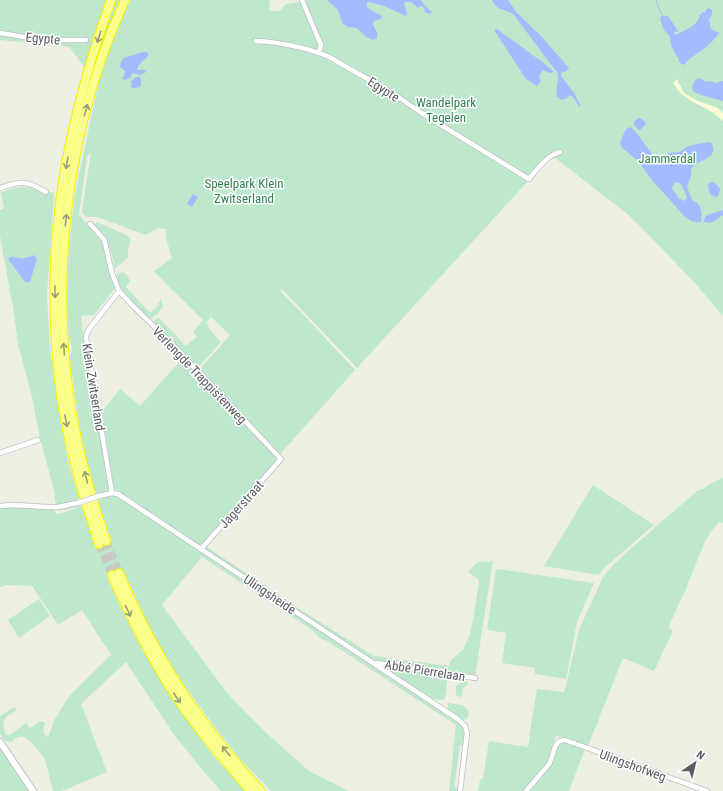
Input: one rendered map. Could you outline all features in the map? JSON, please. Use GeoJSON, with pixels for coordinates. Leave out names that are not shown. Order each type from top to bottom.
{"type":"FeatureCollection","features":[{"type":"Feature","properties":{"kind":"highway"},"geometry":{"type":"LineString","coordinates":[[111,0],[87,73],[70,144],[59,210],[55,273],[56,348],[61,395],[71,448],[80,484],[103,543],[78,445],[69,396],[64,347],[62,277],[69,190],[86,108],[103,55],[125,0]]}},
{"type":"Feature","properties":{"kind":"highway"},"geometry":{"type":"LineString","coordinates":[[251,791],[207,739],[179,701],[138,632],[122,598],[115,574],[169,671],[186,698],[212,734],[261,791]]}},
{"type":"Feature","properties":{"kind":"main road"},"geometry":{"type":"LineString","coordinates":[[0,742],[32,791]]}},
{"type":"Feature","properties":{"kind":"street"},"geometry":{"type":"LineString","coordinates":[[302,0],[321,45],[319,52]]}},
{"type":"Feature","properties":{"kind":"street","name":"Egypte"},"geometry":{"type":"LineString","coordinates":[[0,33],[42,40],[86,40]]}},
{"type":"Feature","properties":{"kind":"street","name":"Egypte"},"geometry":{"type":"LineString","coordinates":[[256,42],[283,44],[319,52],[394,94],[420,112],[528,179],[550,156],[560,152]]}},
{"type":"Feature","properties":{"kind":"street"},"geometry":{"type":"LineString","coordinates":[[0,188],[20,182],[35,185],[46,192]]}},
{"type":"Feature","properties":{"kind":"street"},"geometry":{"type":"LineString","coordinates":[[90,224],[104,239],[118,291]]}},
{"type":"Feature","properties":{"kind":"street","name":"Verlengde Trappistenweg"},"geometry":{"type":"LineString","coordinates":[[118,291],[171,343],[281,459]]}},
{"type":"Feature","properties":{"kind":"street","name":"Klein Zwitserland"},"geometry":{"type":"LineString","coordinates":[[112,493],[86,338],[90,328],[118,291]]}},
{"type":"Feature","properties":{"kind":"street"},"geometry":{"type":"LineString","coordinates":[[0,453],[38,440]]}},
{"type":"Feature","properties":{"kind":"street","name":"Jagerstraat"},"geometry":{"type":"LineString","coordinates":[[201,549],[281,459]]}},
{"type":"Feature","properties":{"kind":"street"},"geometry":{"type":"LineString","coordinates":[[0,506],[67,506],[112,493]]}},
{"type":"Feature","properties":{"kind":"street","name":"Ulingsheide"},"geometry":{"type":"LineString","coordinates":[[112,493],[118,494],[459,720],[465,726],[467,733],[460,791]]}},
{"type":"Feature","properties":{"kind":"street","name":"Abbé Pierrelaan"},"geometry":{"type":"LineString","coordinates":[[376,664],[474,678]]}},
{"type":"Feature","properties":{"kind":"street","name":"Ulingshofweg"},"geometry":{"type":"LineString","coordinates":[[526,791],[549,764],[556,744],[559,740],[565,740],[707,791]]}},
{"type":"Feature","properties":{"kind":"green space"},"geometry":{"type":"Polygon","coordinates":[[[0,0],[269,0],[269,9],[272,11],[280,11],[286,4],[301,2],[302,4],[305,0],[723,0],[723,316],[694,282],[626,213],[554,157],[550,157],[357,368],[281,288],[281,292],[355,370],[279,454],[199,370],[230,335],[211,317],[206,323],[209,325],[207,326],[221,342],[197,369],[153,323],[158,317],[186,346],[197,336],[193,332],[203,320],[154,271],[172,258],[166,238],[166,229],[158,228],[146,235],[97,217],[86,217],[82,212],[91,152],[87,157],[79,215],[100,238],[115,288],[94,315],[81,316],[109,488],[106,492],[98,495],[97,493],[96,494],[87,461],[79,423],[70,358],[72,348],[69,338],[67,302],[68,267],[76,189],[98,85],[69,47],[0,40],[0,0]]]}},
{"type":"Feature","properties":{"kind":"green space"},"geometry":{"type":"Polygon","coordinates":[[[27,187],[54,193],[47,296],[50,346],[67,457],[79,499],[77,499],[78,501],[56,505],[54,490],[40,439],[32,397],[18,344],[0,236],[0,210],[4,208],[1,192],[13,188],[27,187]],[[34,255],[23,258],[12,256],[24,282],[34,255]]]}},
{"type":"Feature","properties":{"kind":"green space"},"geometry":{"type":"Polygon","coordinates":[[[97,222],[128,236],[131,241],[128,249],[128,257],[115,269],[112,255],[105,237],[94,225],[97,222]]]}},
{"type":"Feature","properties":{"kind":"green space"},"geometry":{"type":"Polygon","coordinates":[[[123,272],[127,275],[130,281],[126,287],[150,313],[159,305],[158,303],[161,300],[163,306],[156,316],[151,318],[146,317],[138,310],[126,295],[120,286],[117,276],[119,273],[123,272]]]}},
{"type":"Feature","properties":{"kind":"green space"},"geometry":{"type":"Polygon","coordinates":[[[182,359],[274,455],[276,459],[276,461],[202,545],[198,544],[114,488],[102,412],[120,389],[140,406],[182,359]]]}},
{"type":"Feature","properties":{"kind":"green space"},"geometry":{"type":"Polygon","coordinates":[[[723,478],[723,523],[719,521],[705,541],[668,628],[673,631],[654,671],[623,658],[588,746],[556,736],[549,760],[524,791],[478,791],[480,780],[483,778],[489,741],[528,747],[537,689],[564,693],[580,627],[603,577],[629,550],[697,491],[723,478]]]}},
{"type":"Feature","properties":{"kind":"green space"},"geometry":{"type":"Polygon","coordinates":[[[593,485],[654,525],[603,569],[599,575],[544,566],[593,485]]]}},
{"type":"Feature","properties":{"kind":"green space"},"geometry":{"type":"Polygon","coordinates":[[[112,496],[119,497],[458,722],[465,729],[464,745],[460,745],[454,787],[459,788],[458,791],[449,791],[456,725],[329,642],[320,638],[312,630],[202,557],[162,605],[227,693],[264,731],[309,771],[349,791],[271,791],[240,759],[177,675],[149,626],[124,571],[107,578],[146,657],[213,756],[246,791],[221,791],[175,736],[126,662],[81,704],[107,772],[62,791],[53,791],[47,766],[42,755],[25,737],[18,737],[11,742],[5,741],[0,734],[0,716],[14,707],[17,710],[6,717],[3,722],[6,735],[10,735],[26,723],[30,728],[41,721],[45,723],[44,731],[48,737],[54,720],[70,695],[111,655],[82,610],[58,625],[32,586],[8,585],[0,587],[0,508],[13,507],[54,509],[76,505],[77,507],[54,510],[57,514],[73,510],[81,505],[95,546],[111,539],[98,500],[112,496]]]}},
{"type":"Feature","properties":{"kind":"green space"},"geometry":{"type":"Polygon","coordinates":[[[207,547],[304,612],[374,656],[449,666],[451,660],[463,650],[470,634],[474,615],[479,580],[468,572],[477,563],[489,562],[493,560],[475,677],[372,661],[205,550],[207,547]]]}},
{"type":"Feature","properties":{"kind":"green space"},"geometry":{"type":"Polygon","coordinates":[[[498,569],[594,583],[577,622],[566,679],[535,674],[535,668],[502,663],[506,633],[487,630],[496,570],[498,569]]]}},
{"type":"Feature","properties":{"kind":"green space"},"geometry":{"type":"Polygon","coordinates":[[[39,599],[50,616],[19,638],[8,620],[39,599]]]}},
{"type":"Feature","properties":{"kind":"green space"},"geometry":{"type":"Polygon","coordinates":[[[384,665],[448,676],[445,698],[443,700],[431,699],[383,668],[384,665]]]}},
{"type":"Feature","properties":{"kind":"green space"},"geometry":{"type":"Polygon","coordinates":[[[465,681],[468,685],[463,688],[462,696],[459,697],[456,695],[456,686],[465,681]]]}},
{"type":"Feature","properties":{"kind":"green space"},"geometry":{"type":"Polygon","coordinates":[[[448,703],[463,705],[469,712],[468,717],[463,721],[447,710],[448,703]]]}},
{"type":"Feature","properties":{"kind":"green space"},"geometry":{"type":"Polygon","coordinates":[[[565,742],[585,749],[569,791],[528,791],[549,765],[558,744],[565,742]]]}},
{"type":"Feature","properties":{"kind":"green space"},"geometry":{"type":"Polygon","coordinates":[[[0,747],[29,791],[0,791],[0,747]]]}},
{"type":"Feature","properties":{"kind":"sand"},"geometry":{"type":"Polygon","coordinates":[[[677,79],[684,93],[698,101],[718,108],[723,113],[723,121],[712,112],[680,93],[673,83],[677,79]]]}},
{"type":"Feature","properties":{"kind":"water"},"geometry":{"type":"Polygon","coordinates":[[[327,0],[421,0],[432,12],[430,14],[425,12],[424,8],[421,6],[418,8],[411,2],[405,2],[404,4],[407,13],[406,16],[384,6],[369,2],[367,3],[367,7],[382,16],[381,19],[376,20],[373,23],[377,32],[377,38],[373,40],[366,37],[357,28],[348,27],[343,24],[338,10],[327,0]]]}},
{"type":"Feature","properties":{"kind":"water"},"geometry":{"type":"Polygon","coordinates":[[[492,0],[508,0],[516,12],[541,36],[569,68],[567,71],[561,73],[561,76],[574,93],[581,106],[579,106],[570,95],[562,100],[557,97],[557,71],[514,15],[496,6],[492,0]]]}},
{"type":"Feature","properties":{"kind":"water"},"geometry":{"type":"Polygon","coordinates":[[[709,8],[712,10],[712,15],[709,19],[711,29],[719,33],[709,45],[683,65],[679,62],[679,59],[671,45],[670,37],[664,30],[660,18],[662,16],[668,16],[678,31],[674,32],[675,35],[694,25],[701,13],[705,12],[706,9],[709,8]]]}},
{"type":"Feature","properties":{"kind":"water"},"geometry":{"type":"Polygon","coordinates":[[[497,29],[554,72],[550,73],[543,70],[539,76],[541,81],[537,86],[526,79],[494,30],[497,29]]]}},
{"type":"Feature","properties":{"kind":"water"},"geometry":{"type":"Polygon","coordinates":[[[147,52],[149,55],[137,69],[145,70],[146,72],[140,75],[133,73],[130,78],[124,80],[122,78],[125,71],[120,67],[121,62],[124,58],[147,52]]]}},
{"type":"Feature","properties":{"kind":"water"},"geometry":{"type":"Polygon","coordinates":[[[138,76],[141,78],[140,87],[131,87],[131,81],[138,76]]]}},
{"type":"Feature","properties":{"kind":"water"},"geometry":{"type":"Polygon","coordinates":[[[698,78],[706,82],[711,81],[715,83],[723,81],[723,101],[698,94],[693,91],[693,84],[698,78]]]}},
{"type":"Feature","properties":{"kind":"water"},"geometry":{"type":"Polygon","coordinates":[[[638,118],[646,124],[640,130],[634,125],[638,118]]]}},
{"type":"Feature","properties":{"kind":"water"},"geometry":{"type":"Polygon","coordinates":[[[631,127],[651,153],[659,159],[662,159],[669,153],[680,152],[690,146],[709,142],[711,143],[713,146],[712,154],[691,168],[691,176],[687,187],[692,200],[698,203],[700,208],[702,216],[701,222],[688,219],[683,215],[652,180],[637,160],[621,147],[620,142],[626,129],[631,127]],[[677,182],[672,188],[678,198],[685,201],[687,197],[681,184],[677,182]]]}},
{"type":"Feature","properties":{"kind":"water"},"geometry":{"type":"Polygon","coordinates":[[[713,182],[720,189],[719,195],[716,197],[711,195],[708,189],[709,183],[713,182]]]}},
{"type":"Feature","properties":{"kind":"water"},"geometry":{"type":"Polygon","coordinates":[[[193,194],[198,197],[192,207],[187,204],[193,194]]]}},
{"type":"Feature","properties":{"kind":"water"},"geometry":{"type":"Polygon","coordinates":[[[723,210],[723,215],[714,221],[710,223],[704,222],[704,218],[707,215],[723,210]]]}},
{"type":"Feature","properties":{"kind":"water"},"geometry":{"type":"Polygon","coordinates":[[[34,255],[37,259],[30,282],[25,282],[8,259],[12,256],[23,258],[34,255]]]}},
{"type":"Feature","properties":{"kind":"waterway"},"geometry":{"type":"LineString","coordinates":[[656,0],[663,16]]}},
{"type":"Feature","properties":{"kind":"tunnel"},"geometry":{"type":"LineString","coordinates":[[106,541],[119,573]]}},
{"type":"Feature","properties":{"kind":"tunnel"},"geometry":{"type":"LineString","coordinates":[[99,544],[112,575]]}},
{"type":"Feature","properties":{"kind":"park label","name":"Wandelpark Tegelen"},"geometry":{"type":"Point","coordinates":[446,110]}},
{"type":"Feature","properties":{"kind":"park label","name":"Jammerdal"},"geometry":{"type":"Point","coordinates":[667,158]}},
{"type":"Feature","properties":{"kind":"park label","name":"Speelpark Klein Zwitserland"},"geometry":{"type":"Point","coordinates":[244,190]}}]}
